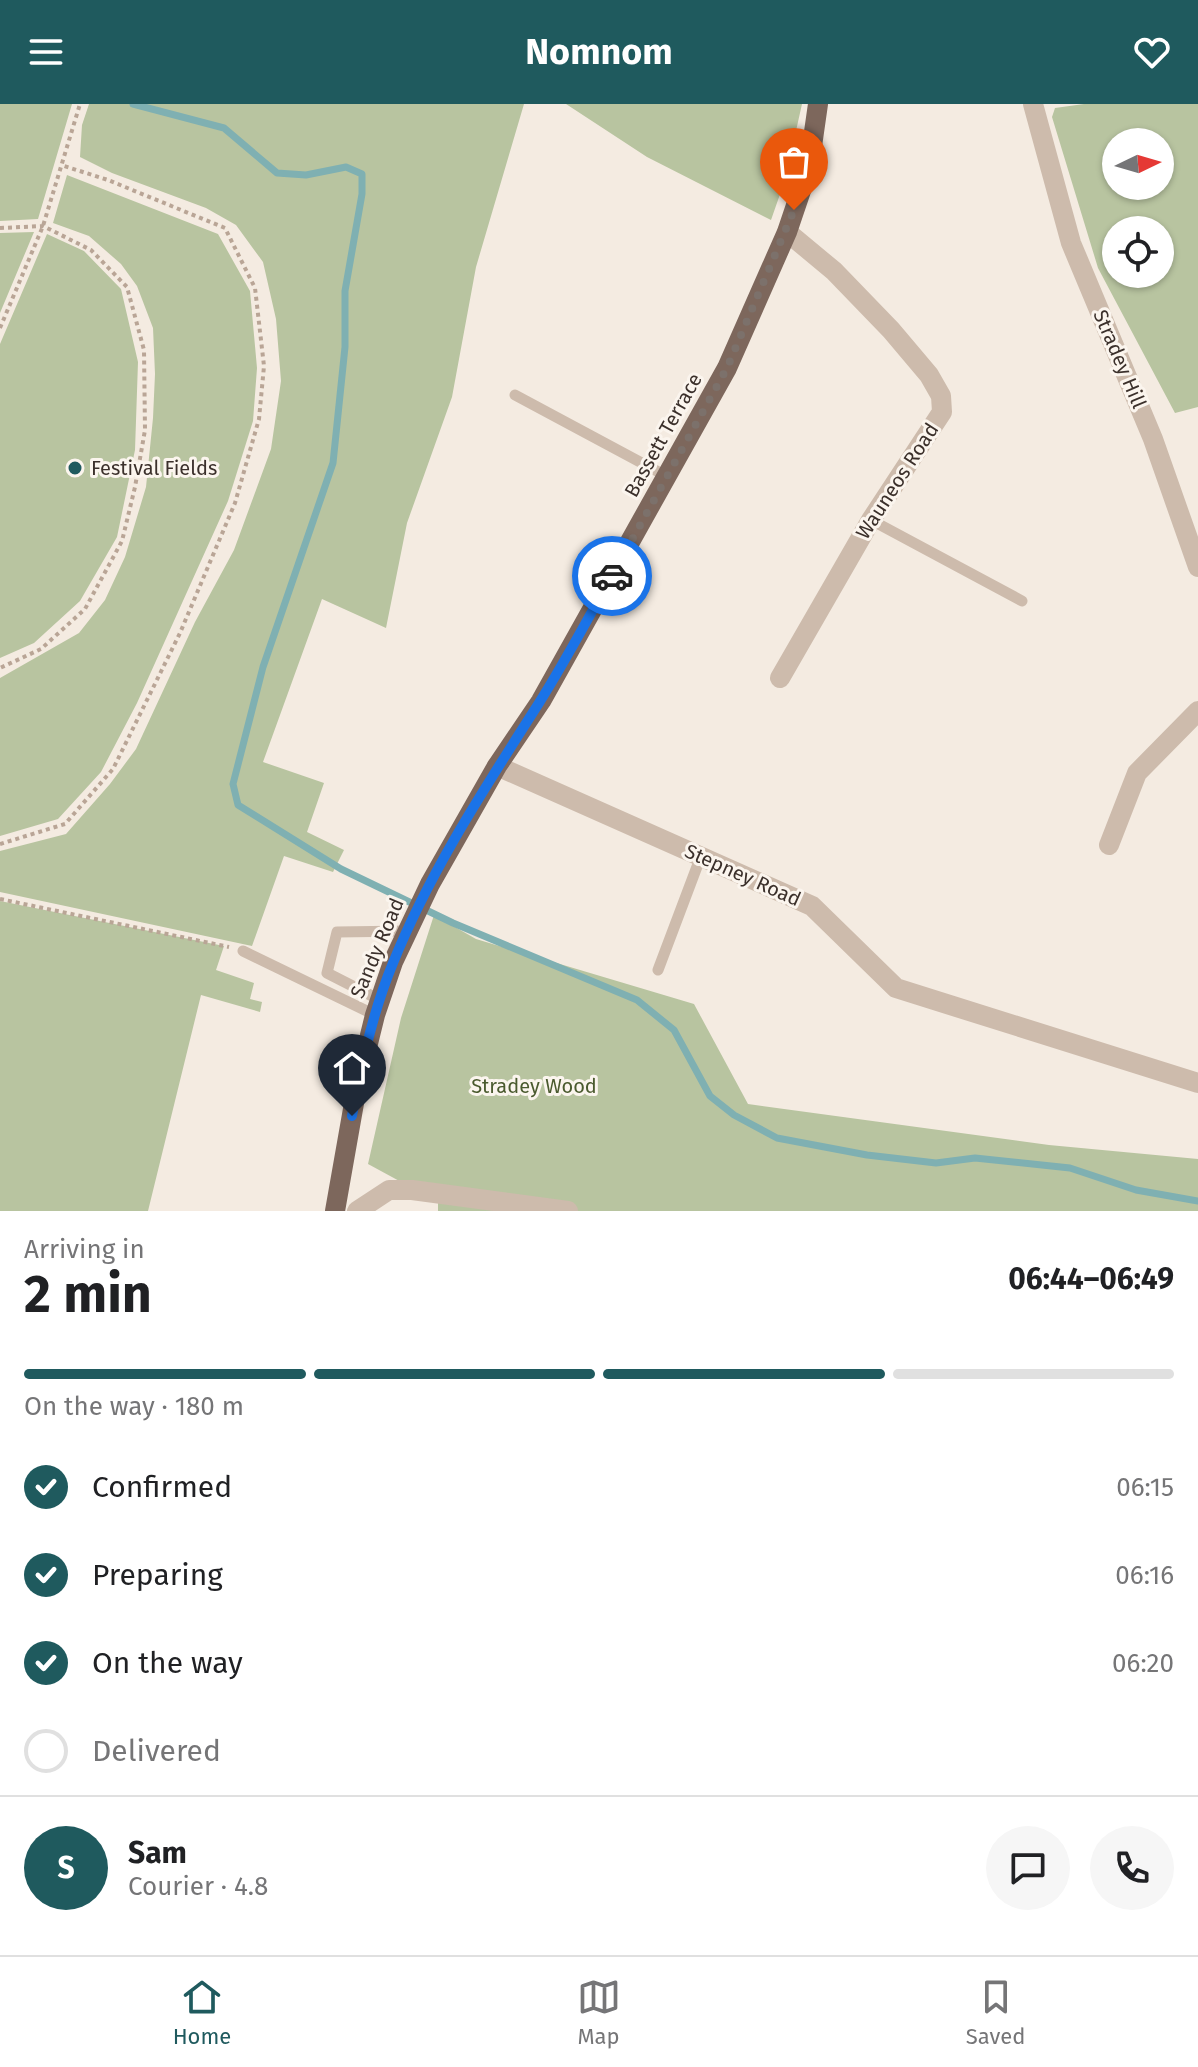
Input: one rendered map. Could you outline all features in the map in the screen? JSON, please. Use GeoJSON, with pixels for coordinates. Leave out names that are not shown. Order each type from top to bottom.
{"type":"FeatureCollection","features":[{"type":"Feature","properties":{"kind":"main road","name":"Bassett Terrace"},"geometry":{"type":"LineString","coordinates":[[497,766],[541,701],[727,368],[787,232],[809,167],[818,104]]}},
{"type":"Feature","properties":{"kind":"main road","name":"Sandy Road"},"geometry":{"type":"LineString","coordinates":[[335,1211],[356,1092],[377,1008],[393,962],[430,884],[497,766]]}},
{"type":"Feature","properties":{"kind":"street","name":"Stradey Hill"},"geometry":{"type":"LineString","coordinates":[[1033,104],[1071,243],[1153,439],[1198,567]]}},
{"type":"Feature","properties":{"kind":"street","name":"Wauneos Road"},"geometry":{"type":"LineString","coordinates":[[780,678],[871,520],[942,412],[941,396],[929,375],[891,330],[834,271],[787,232]]}},
{"type":"Feature","properties":{"kind":"street"},"geometry":{"type":"LineString","coordinates":[[1109,845],[1137,773],[1198,711]]}},
{"type":"Feature","properties":{"kind":"street","name":"Stepney Road"},"geometry":{"type":"LineString","coordinates":[[497,766],[812,906],[896,988],[1198,1083]]}},
{"type":"Feature","properties":{"kind":"street"},"geometry":{"type":"LineString","coordinates":[[357,1211],[389,1190],[412,1190],[568,1211]]}},
{"type":"Feature","properties":{"kind":"lane"},"geometry":{"type":"LineString","coordinates":[[515,395],[668,477]]}},
{"type":"Feature","properties":{"kind":"lane"},"geometry":{"type":"LineString","coordinates":[[871,520],[1022,601]]}},
{"type":"Feature","properties":{"kind":"lane"},"geometry":{"type":"LineString","coordinates":[[658,970],[701,856]]}},
{"type":"Feature","properties":{"kind":"lane"},"geometry":{"type":"LineString","coordinates":[[377,1008],[327,973],[337,932],[408,931]]}},
{"type":"Feature","properties":{"kind":"lane"},"geometry":{"type":"LineString","coordinates":[[243,951],[377,1008]]}},
{"type":"Feature","properties":{"kind":"path"},"geometry":{"type":"LineString","coordinates":[[0,328],[43,226],[80,104]]}},
{"type":"Feature","properties":{"kind":"path"},"geometry":{"type":"LineString","coordinates":[[0,844],[65,824],[113,769],[180,633],[235,503],[259,419],[264,366],[255,288],[225,228],[108,180],[61,165]]}},
{"type":"Feature","properties":{"kind":"path"},"geometry":{"type":"LineString","coordinates":[[0,228],[43,226],[91,250],[127,287],[144,350],[145,430],[122,541],[85,609],[41,649],[0,668]]}},
{"type":"Feature","properties":{"kind":"path"},"geometry":{"type":"LineString","coordinates":[[0,899],[243,951]]}},
{"type":"Feature","properties":{"kind":"green space"},"geometry":{"type":"Polygon","coordinates":[[[0,104],[72,104],[38,219],[0,221],[0,104]]]}},
{"type":"Feature","properties":{"kind":"green space"},"geometry":{"type":"Polygon","coordinates":[[[89,104],[524,104],[476,267],[452,397],[407,523],[386,628],[322,599],[263,762],[324,783],[307,832],[344,850],[333,872],[284,856],[252,946],[0,892],[0,851],[66,834],[136,749],[195,622],[234,550],[271,449],[281,381],[276,319],[263,262],[236,225],[206,208],[112,173],[80,157],[82,125],[89,104]]]}},
{"type":"Feature","properties":{"kind":"green space"},"geometry":{"type":"Polygon","coordinates":[[[566,104],[802,104],[785,180],[771,220],[647,157],[566,104]]]}},
{"type":"Feature","properties":{"kind":"green space"},"geometry":{"type":"Polygon","coordinates":[[[1084,104],[1198,104],[1198,407],[1175,413],[1109,288],[1174,288],[1174,216],[1102,216],[1102,276],[1052,117],[1055,108],[1084,104]]]}},
{"type":"Feature","properties":{"kind":"green space"},"geometry":{"type":"Polygon","coordinates":[[[67,175],[218,234],[250,291],[257,368],[253,421],[228,501],[137,703],[101,772],[58,819],[0,836],[0,678],[79,633],[105,600],[125,557],[146,487],[153,418],[153,328],[137,286],[121,264],[89,236],[53,223],[67,175]]]}},
{"type":"Feature","properties":{"kind":"green space"},"geometry":{"type":"Polygon","coordinates":[[[34,232],[0,313],[0,233],[34,232]]]}},
{"type":"Feature","properties":{"kind":"green space"},"geometry":{"type":"Polygon","coordinates":[[[47,234],[84,251],[121,289],[138,362],[135,450],[117,537],[80,601],[34,643],[0,658],[0,344],[47,234]]]}},
{"type":"Feature","properties":{"kind":"green space"},"geometry":{"type":"Polygon","coordinates":[[[0,901],[224,946],[216,970],[254,983],[250,999],[262,1002],[260,1012],[201,995],[148,1211],[0,1211],[0,901]]]}},
{"type":"Feature","properties":{"kind":"green space","name":"Stradey Wood"},"geometry":{"type":"Polygon","coordinates":[[[434,915],[476,939],[694,1004],[748,1104],[1049,1145],[1198,1159],[1198,1211],[438,1211],[438,1202],[368,1164],[401,1018],[434,915]]]}},
{"type":"Feature","properties":{"kind":"waterway"},"geometry":{"type":"LineString","coordinates":[[133,104],[224,128],[277,173],[306,175],[346,167],[362,174],[362,194],[345,291],[345,347],[333,463],[263,667],[233,784],[238,805],[341,869],[453,923],[637,1000],[674,1030],[710,1096],[734,1115],[777,1138],[867,1155],[936,1163],[975,1158],[1070,1168],[1136,1190],[1198,1201]]}},
{"type":"Feature","properties":{"kind":"way so far"},"geometry":{"type":"LineString","coordinates":[[612,576],[727,368],[794,210]]}},
{"type":"Feature","properties":{"kind":"place","name":"Festival Fields"},"geometry":{"type":"Point","coordinates":[75,468]}},
{"type":"Feature","properties":{"kind":"route"},"geometry":{"type":"LineString","coordinates":[[352,1116],[380,1000],[393,962],[430,884],[497,766],[541,701],[612,576]]}}]}
